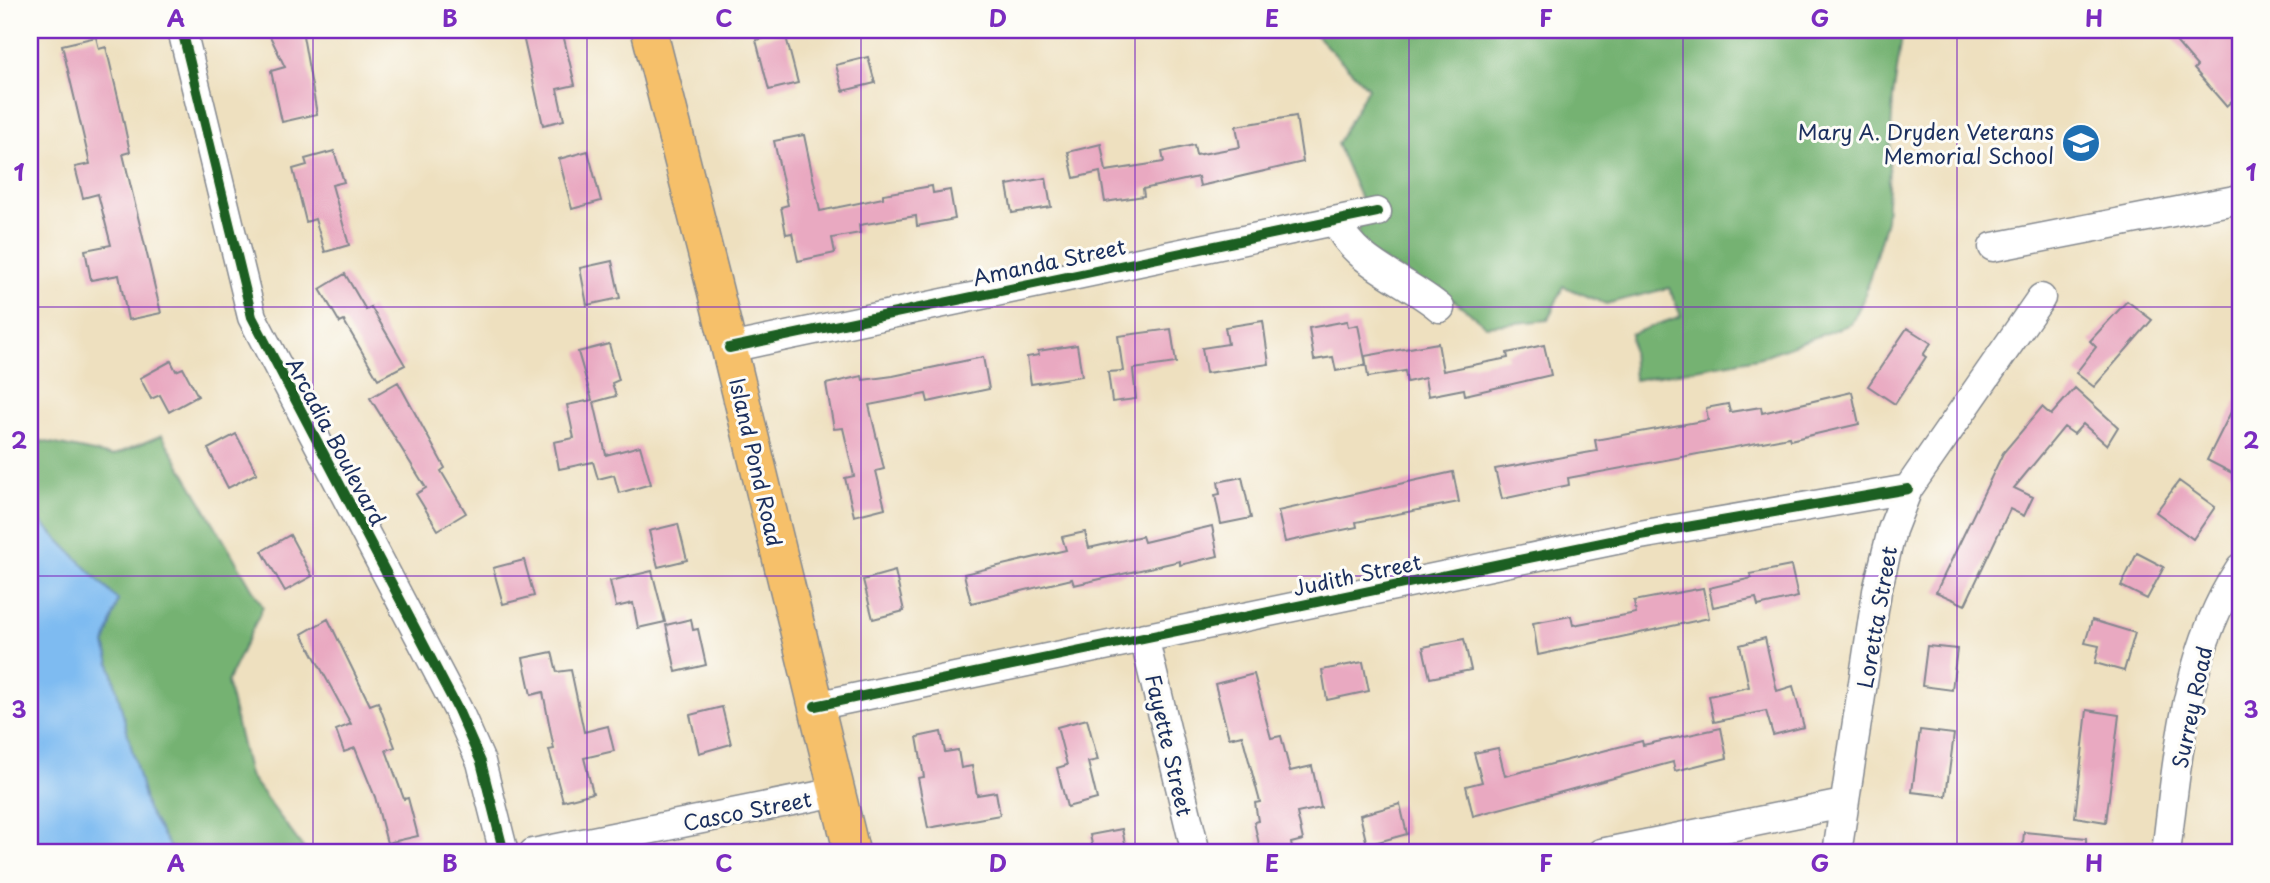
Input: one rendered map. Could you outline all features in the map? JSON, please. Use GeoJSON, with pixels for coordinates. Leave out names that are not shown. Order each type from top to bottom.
{"type":"FeatureCollection","features":[{"type":"Feature","properties":{"kind":"main road","name":"Island Pond Road"},"geometry":{"type":"LineString","coordinates":[[649,30],[852,853]]}},
{"type":"Feature","properties":{"kind":"street","name":"Arcadia Boulevard"},"geometry":{"type":"LineString","coordinates":[[182,30],[252,317],[458,710],[481,762],[504,853]]}},
{"type":"Feature","properties":{"kind":"street"},"geometry":{"type":"LineString","coordinates":[[1993,247],[2240,199]]}},
{"type":"Feature","properties":{"kind":"street","name":"Amanda Street"},"geometry":{"type":"LineString","coordinates":[[729,348],[1377,212]]}},
{"type":"Feature","properties":{"kind":"street"},"geometry":{"type":"LineString","coordinates":[[1336,220],[1343,237],[1353,250],[1418,289],[1440,308]]}},
{"type":"Feature","properties":{"kind":"street","name":"Loretta Street"},"geometry":{"type":"LineString","coordinates":[[1837,853],[1877,591],[1888,545],[1908,489],[2041,298]]}},
{"type":"Feature","properties":{"kind":"street","name":"Judith Street"},"geometry":{"type":"LineString","coordinates":[[815,706],[1640,536],[1908,489]]}},
{"type":"Feature","properties":{"kind":"street","name":"Surrey Road"},"geometry":{"type":"LineString","coordinates":[[2166,853],[2176,771],[2197,664],[2218,607],[2240,568]]}},
{"type":"Feature","properties":{"kind":"street","name":"Fayette Street"},"geometry":{"type":"LineString","coordinates":[[1144,638],[1196,853]]}},
{"type":"Feature","properties":{"kind":"street","name":"Casco Street"},"geometry":{"type":"LineString","coordinates":[[533,853],[837,792]]}},
{"type":"Feature","properties":{"kind":"street"},"geometry":{"type":"LineString","coordinates":[[1601,853],[1843,804]]}},
{"type":"Feature","properties":{"kind":"green space"},"geometry":{"type":"Polygon","coordinates":[[[1209,30],[1410,30],[1420,36],[1435,30],[1903,30],[1893,97],[1886,220],[1864,298],[1851,324],[1758,358],[1634,380],[1631,334],[1681,316],[1669,288],[1606,304],[1563,286],[1548,320],[1486,326],[1455,301],[1358,247],[1361,199],[1337,144],[1368,88],[1312,31],[1215,34],[1209,30]]]}},
{"type":"Feature","properties":{"kind":"green space"},"geometry":{"type":"Polygon","coordinates":[[[162,435],[263,607],[227,682],[249,775],[307,853],[173,853],[147,809],[105,644],[118,600],[30,511],[30,445],[42,441],[112,456],[162,435]]]}},
{"type":"Feature","properties":{"kind":"water"},"geometry":{"type":"Polygon","coordinates":[[[30,511],[118,600],[105,644],[147,809],[173,853],[30,853],[30,511]]]}},
{"type":"Feature","properties":{"kind":"building"},"geometry":{"type":"Polygon","coordinates":[[[267,30],[302,30],[317,114],[282,122],[271,71],[285,67],[267,30]]]}},
{"type":"Feature","properties":{"kind":"building"},"geometry":{"type":"Polygon","coordinates":[[[548,30],[562,30],[575,85],[557,89],[564,120],[543,125],[523,36],[548,30]]]}},
{"type":"Feature","properties":{"kind":"building"},"geometry":{"type":"Polygon","coordinates":[[[2166,30],[2240,30],[2240,94],[2226,106],[2194,69],[2197,66],[2166,30]]]}},
{"type":"Feature","properties":{"kind":"building"},"geometry":{"type":"Polygon","coordinates":[[[785,33],[798,83],[769,90],[756,40],[785,33]]]}},
{"type":"Feature","properties":{"kind":"building"},"geometry":{"type":"Polygon","coordinates":[[[96,37],[99,49],[106,47],[122,114],[130,152],[123,154],[161,313],[128,320],[119,275],[91,280],[85,250],[111,245],[98,194],[83,198],[75,167],[90,164],[62,45],[96,37]]]}},
{"type":"Feature","properties":{"kind":"building"},"geometry":{"type":"Polygon","coordinates":[[[868,57],[875,83],[843,91],[836,65],[868,57]]]}},
{"type":"Feature","properties":{"kind":"building"},"geometry":{"type":"Polygon","coordinates":[[[1296,116],[1303,162],[1200,186],[1198,177],[1143,189],[1144,196],[1105,202],[1100,172],[1074,178],[1068,152],[1101,144],[1106,171],[1164,162],[1162,152],[1194,145],[1196,155],[1240,147],[1236,126],[1296,116]]]}},
{"type":"Feature","properties":{"kind":"building"},"geometry":{"type":"Polygon","coordinates":[[[804,135],[820,211],[883,198],[883,194],[932,186],[933,193],[950,190],[955,219],[917,226],[916,216],[859,225],[860,233],[832,238],[835,253],[798,261],[792,233],[786,234],[781,207],[788,205],[774,141],[804,135]]]}},
{"type":"Feature","properties":{"kind":"building"},"geometry":{"type":"Polygon","coordinates":[[[334,151],[344,182],[332,185],[349,245],[325,252],[315,219],[306,222],[293,169],[307,165],[305,159],[334,151]]]}},
{"type":"Feature","properties":{"kind":"building"},"geometry":{"type":"Polygon","coordinates":[[[588,151],[601,201],[572,209],[559,159],[588,151]]]}},
{"type":"Feature","properties":{"kind":"building"},"geometry":{"type":"Polygon","coordinates":[[[1046,178],[1051,207],[1012,213],[1007,185],[1046,178]]]}},
{"type":"Feature","properties":{"kind":"building"},"geometry":{"type":"Polygon","coordinates":[[[612,261],[620,298],[587,305],[580,268],[612,261]]]}},
{"type":"Feature","properties":{"kind":"building"},"geometry":{"type":"Polygon","coordinates":[[[345,274],[366,310],[371,307],[405,365],[378,379],[344,321],[340,323],[320,289],[345,274]]]}},
{"type":"Feature","properties":{"kind":"building"},"geometry":{"type":"Polygon","coordinates":[[[2127,301],[2152,320],[2094,387],[2076,373],[2096,347],[2090,341],[2127,301]]]}},
{"type":"Feature","properties":{"kind":"building"},"geometry":{"type":"Polygon","coordinates":[[[1263,321],[1269,364],[1206,373],[1202,348],[1228,344],[1225,327],[1263,321]]]}},
{"type":"Feature","properties":{"kind":"building"},"geometry":{"type":"Polygon","coordinates":[[[1347,321],[1348,327],[1358,325],[1366,365],[1336,371],[1333,357],[1314,360],[1309,328],[1347,321]]]}},
{"type":"Feature","properties":{"kind":"building"},"geometry":{"type":"Polygon","coordinates":[[[1907,328],[1931,343],[1923,355],[1926,357],[1895,404],[1868,386],[1907,328]]]}},
{"type":"Feature","properties":{"kind":"building"},"geometry":{"type":"Polygon","coordinates":[[[1171,329],[1176,363],[1133,369],[1136,399],[1112,402],[1108,372],[1123,371],[1118,336],[1171,329]]]}},
{"type":"Feature","properties":{"kind":"building"},"geometry":{"type":"Polygon","coordinates":[[[1438,343],[1443,371],[1508,358],[1507,353],[1544,345],[1551,375],[1465,395],[1464,389],[1428,396],[1425,378],[1407,382],[1405,371],[1368,377],[1365,356],[1438,343]]]}},
{"type":"Feature","properties":{"kind":"building"},"geometry":{"type":"Polygon","coordinates":[[[609,344],[619,380],[612,383],[616,396],[594,402],[606,455],[640,446],[651,484],[619,493],[614,475],[598,479],[593,462],[559,469],[554,442],[574,438],[567,405],[592,400],[578,352],[609,344]]]}},
{"type":"Feature","properties":{"kind":"building"},"geometry":{"type":"Polygon","coordinates":[[[1077,345],[1082,376],[1031,384],[1027,357],[1039,355],[1038,351],[1077,345]]]}},
{"type":"Feature","properties":{"kind":"building"},"geometry":{"type":"Polygon","coordinates":[[[983,357],[989,389],[928,402],[926,394],[869,405],[884,469],[876,471],[885,508],[854,516],[845,478],[854,476],[843,428],[834,429],[826,384],[862,376],[863,380],[893,376],[983,357]]]}},
{"type":"Feature","properties":{"kind":"building"},"geometry":{"type":"Polygon","coordinates":[[[171,361],[176,371],[183,368],[198,396],[169,412],[160,395],[151,399],[140,378],[171,361]]]}},
{"type":"Feature","properties":{"kind":"building"},"geometry":{"type":"Polygon","coordinates":[[[398,382],[445,468],[441,471],[466,513],[438,530],[416,494],[426,488],[370,398],[398,382]]]}},
{"type":"Feature","properties":{"kind":"building"},"geometry":{"type":"Polygon","coordinates":[[[2075,388],[2118,427],[2107,445],[2083,424],[2074,434],[2064,427],[2014,488],[2033,497],[2024,516],[2010,509],[1965,605],[1936,592],[2003,453],[2042,407],[2051,415],[2075,388]]]}},
{"type":"Feature","properties":{"kind":"building"},"geometry":{"type":"Polygon","coordinates":[[[1852,392],[1859,424],[1790,440],[1789,437],[1568,478],[1569,485],[1502,499],[1495,469],[1597,451],[1595,440],[1708,420],[1706,408],[1728,404],[1730,412],[1761,407],[1762,413],[1852,392]]]}},
{"type":"Feature","properties":{"kind":"building"},"geometry":{"type":"Polygon","coordinates":[[[2240,394],[2240,477],[2207,460],[2240,394]]]}},
{"type":"Feature","properties":{"kind":"building"},"geometry":{"type":"Polygon","coordinates":[[[236,434],[257,473],[228,488],[208,449],[236,434]]]}},
{"type":"Feature","properties":{"kind":"building"},"geometry":{"type":"Polygon","coordinates":[[[1453,472],[1459,502],[1356,522],[1357,527],[1285,542],[1278,511],[1453,472]]]}},
{"type":"Feature","properties":{"kind":"building"},"geometry":{"type":"Polygon","coordinates":[[[1242,477],[1251,518],[1221,524],[1215,495],[1220,494],[1218,482],[1242,477]]]}},
{"type":"Feature","properties":{"kind":"building"},"geometry":{"type":"Polygon","coordinates":[[[2179,481],[2215,507],[2193,539],[2156,512],[2179,481]]]}},
{"type":"Feature","properties":{"kind":"building"},"geometry":{"type":"Polygon","coordinates":[[[678,524],[687,560],[658,567],[649,531],[678,524]]]}},
{"type":"Feature","properties":{"kind":"building"},"geometry":{"type":"Polygon","coordinates":[[[1212,526],[1218,556],[1180,565],[1180,561],[1074,585],[1072,579],[971,603],[964,574],[1066,550],[1062,537],[1085,532],[1089,548],[1142,536],[1144,542],[1212,526]]]}},
{"type":"Feature","properties":{"kind":"building"},"geometry":{"type":"Polygon","coordinates":[[[290,535],[312,576],[285,591],[262,551],[290,535]]]}},
{"type":"Feature","properties":{"kind":"building"},"geometry":{"type":"Polygon","coordinates":[[[2137,553],[2164,567],[2147,599],[2121,586],[2137,553]]]}},
{"type":"Feature","properties":{"kind":"building"},"geometry":{"type":"Polygon","coordinates":[[[524,560],[534,596],[503,604],[493,568],[524,560]]]}},
{"type":"Feature","properties":{"kind":"building"},"geometry":{"type":"Polygon","coordinates":[[[1791,566],[1798,597],[1758,606],[1756,598],[1713,607],[1709,588],[1752,578],[1750,574],[1791,566]]]}},
{"type":"Feature","properties":{"kind":"building"},"geometry":{"type":"Polygon","coordinates":[[[652,571],[665,622],[638,628],[633,603],[616,607],[610,581],[652,571]]]}},
{"type":"Feature","properties":{"kind":"building"},"geometry":{"type":"Polygon","coordinates":[[[895,571],[904,611],[873,619],[863,580],[895,571]]]}},
{"type":"Feature","properties":{"kind":"building"},"geometry":{"type":"Polygon","coordinates":[[[1703,588],[1709,618],[1538,655],[1533,623],[1571,616],[1573,625],[1636,613],[1634,601],[1703,588]]]}},
{"type":"Feature","properties":{"kind":"building"},"geometry":{"type":"Polygon","coordinates":[[[328,619],[370,705],[378,702],[395,747],[386,750],[404,799],[408,798],[418,836],[387,843],[375,797],[355,748],[344,752],[336,730],[351,724],[302,634],[328,619]]]}},
{"type":"Feature","properties":{"kind":"building"},"geometry":{"type":"Polygon","coordinates":[[[691,619],[693,630],[698,629],[706,665],[676,672],[666,625],[691,619]]]}},
{"type":"Feature","properties":{"kind":"building"},"geometry":{"type":"Polygon","coordinates":[[[2092,620],[2135,633],[2124,671],[2095,663],[2099,646],[2085,643],[2092,620]]]}},
{"type":"Feature","properties":{"kind":"building"},"geometry":{"type":"Polygon","coordinates":[[[1765,638],[1777,691],[1793,686],[1804,727],[1773,735],[1766,711],[1714,722],[1709,696],[1749,687],[1740,645],[1765,638]]]}},
{"type":"Feature","properties":{"kind":"building"},"geometry":{"type":"Polygon","coordinates":[[[1464,639],[1471,670],[1430,678],[1423,647],[1464,639]]]}},
{"type":"Feature","properties":{"kind":"building"},"geometry":{"type":"Polygon","coordinates":[[[1927,646],[1957,649],[1952,690],[1922,686],[1927,646]]]}},
{"type":"Feature","properties":{"kind":"building"},"geometry":{"type":"Polygon","coordinates":[[[552,652],[557,672],[571,670],[584,732],[608,726],[614,751],[584,758],[593,793],[563,801],[549,750],[554,749],[543,692],[531,695],[523,658],[552,652]]]}},
{"type":"Feature","properties":{"kind":"building"},"geometry":{"type":"Polygon","coordinates":[[[1363,662],[1369,691],[1327,700],[1322,670],[1363,662]]]}},
{"type":"Feature","properties":{"kind":"building"},"geometry":{"type":"Polygon","coordinates":[[[1254,674],[1271,738],[1281,736],[1290,771],[1312,766],[1321,808],[1297,813],[1303,840],[1291,843],[1293,853],[1261,853],[1254,822],[1258,821],[1255,803],[1260,802],[1242,735],[1229,738],[1215,684],[1254,674]]]}},
{"type":"Feature","properties":{"kind":"building"},"geometry":{"type":"Polygon","coordinates":[[[722,707],[731,744],[699,753],[690,715],[722,707]]]}},
{"type":"Feature","properties":{"kind":"building"},"geometry":{"type":"Polygon","coordinates":[[[2087,710],[2119,715],[2106,822],[2075,817],[2087,710]]]}},
{"type":"Feature","properties":{"kind":"building"},"geometry":{"type":"Polygon","coordinates":[[[1087,719],[1098,760],[1088,762],[1097,799],[1067,807],[1057,768],[1067,765],[1057,727],[1087,719]]]}},
{"type":"Feature","properties":{"kind":"building"},"geometry":{"type":"Polygon","coordinates":[[[1721,728],[1727,758],[1675,771],[1673,762],[1473,816],[1466,786],[1482,782],[1474,753],[1498,748],[1505,776],[1642,741],[1643,745],[1721,728]]]}},
{"type":"Feature","properties":{"kind":"building"},"geometry":{"type":"Polygon","coordinates":[[[1920,730],[1954,734],[1946,796],[1912,792],[1920,730]]]}},
{"type":"Feature","properties":{"kind":"building"},"geometry":{"type":"Polygon","coordinates":[[[941,732],[945,752],[958,750],[961,768],[972,766],[977,795],[996,792],[1000,815],[928,828],[918,778],[924,777],[917,737],[941,732]]]}},
{"type":"Feature","properties":{"kind":"building"},"geometry":{"type":"Polygon","coordinates":[[[1400,804],[1407,834],[1367,845],[1360,815],[1400,804]]]}},
{"type":"Feature","properties":{"kind":"building"},"geometry":{"type":"Polygon","coordinates":[[[1122,829],[1127,853],[1094,853],[1090,835],[1122,829]]]}},
{"type":"Feature","properties":{"kind":"building"},"geometry":{"type":"Polygon","coordinates":[[[2024,832],[2086,838],[2086,853],[2022,853],[2024,832]]]}},
{"type":"Feature","properties":{"kind":"cycle path"},"geometry":{"type":"LineString","coordinates":[[182,30],[252,317],[458,710],[481,762],[504,853]]}},
{"type":"Feature","properties":{"kind":"cycle path"},"geometry":{"type":"LineString","coordinates":[[729,348],[1377,212]]}},
{"type":"Feature","properties":{"kind":"cycle path"},"geometry":{"type":"LineString","coordinates":[[815,706],[1640,535],[1908,489]]}},
{"type":"Feature","properties":{"kind":"place","name":"Mary A. Dryden Veterans Memorial School"},"geometry":{"type":"Point","coordinates":[2081,143]}}]}
